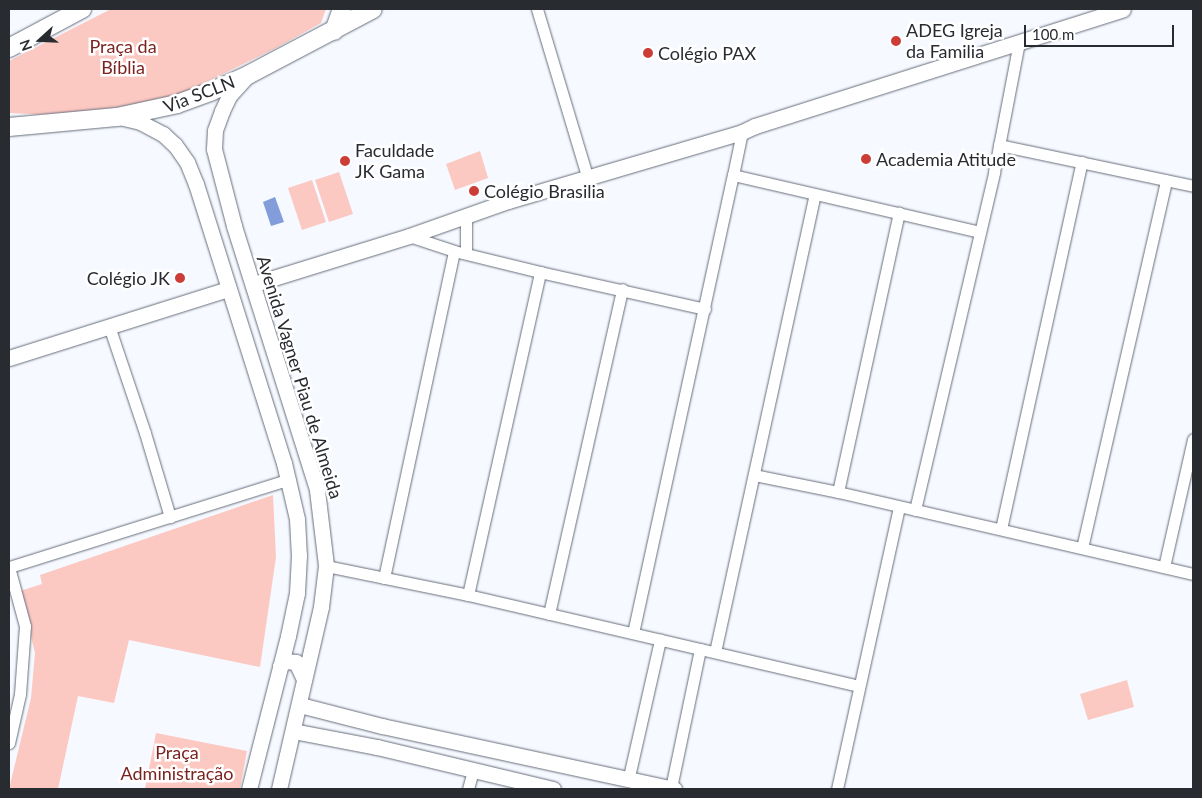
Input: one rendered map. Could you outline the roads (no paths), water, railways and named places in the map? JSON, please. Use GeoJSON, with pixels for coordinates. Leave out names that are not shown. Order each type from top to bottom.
{"type":"FeatureCollection","features":[{"type":"Feature","properties":{"kind":"main road"},"geometry":{"type":"LineString","coordinates":[[9,48],[82,9]]}},
{"type":"Feature","properties":{"kind":"main road"},"geometry":{"type":"LineString","coordinates":[[334,31],[342,9]]}},
{"type":"Feature","properties":{"kind":"main road","name":"Via SCLN"},"geometry":{"type":"LineString","coordinates":[[13,125],[117,117],[177,104],[210,92],[248,74],[334,31],[373,9]]}},
{"type":"Feature","properties":{"kind":"main road"},"geometry":{"type":"LineString","coordinates":[[254,284],[409,236],[508,201],[588,179],[742,132],[755,126],[1123,9]]}},
{"type":"Feature","properties":{"kind":"main road","name":"Avenida Vagner Piau de Almeida"},"geometry":{"type":"LineString","coordinates":[[248,74],[229,96],[215,130],[214,149],[234,226],[254,284],[266,329],[317,490],[326,566],[321,607],[304,679],[300,705],[279,789]]}},
{"type":"Feature","properties":{"kind":"main road"},"geometry":{"type":"LineString","coordinates":[[117,117],[152,127],[175,145],[187,162],[196,184],[289,479],[297,519],[299,555],[297,593],[249,789]]}},
{"type":"Feature","properties":{"kind":"main road"},"geometry":{"type":"LineString","coordinates":[[211,236],[217,227],[230,224],[234,226]]}},
{"type":"Feature","properties":{"kind":"main road"},"geometry":{"type":"LineString","coordinates":[[9,358],[228,289]]}},
{"type":"Feature","properties":{"kind":"main road"},"geometry":{"type":"LineString","coordinates":[[242,333],[249,346],[255,347],[264,340],[266,329]]}},
{"type":"Feature","properties":{"kind":"main road"},"geometry":{"type":"LineString","coordinates":[[288,636],[292,646],[297,649],[306,649],[312,644]]}},
{"type":"Feature","properties":{"kind":"main road"},"geometry":{"type":"LineString","coordinates":[[280,666],[285,660],[296,662],[304,679]]}},
{"type":"Feature","properties":{"kind":"main road"},"geometry":{"type":"LineString","coordinates":[[300,705],[609,783],[672,789]]}},
{"type":"Feature","properties":{"kind":"main road"},"geometry":{"type":"LineString","coordinates":[[378,747],[374,736],[382,726]]}},
{"type":"Feature","properties":{"kind":"main road"},"geometry":{"type":"LineString","coordinates":[[292,731],[378,747],[553,789]]}},
{"type":"Feature","properties":{"kind":"street"},"geometry":{"type":"LineString","coordinates":[[537,9],[588,179]]}},
{"type":"Feature","properties":{"kind":"street"},"geometry":{"type":"LineString","coordinates":[[916,510],[980,232],[1019,42]]}},
{"type":"Feature","properties":{"kind":"street"},"geometry":{"type":"LineString","coordinates":[[633,634],[742,132]]}},
{"type":"Feature","properties":{"kind":"street"},"geometry":{"type":"LineString","coordinates":[[999,145],[1193,186]]}},
{"type":"Feature","properties":{"kind":"street"},"geometry":{"type":"LineString","coordinates":[[1001,529],[1082,162]]}},
{"type":"Feature","properties":{"kind":"street"},"geometry":{"type":"LineString","coordinates":[[733,175],[980,232]]}},
{"type":"Feature","properties":{"kind":"street"},"geometry":{"type":"LineString","coordinates":[[1082,548],[1166,180]]}},
{"type":"Feature","properties":{"kind":"street"},"geometry":{"type":"LineString","coordinates":[[715,652],[815,195]]}},
{"type":"Feature","properties":{"kind":"street"},"geometry":{"type":"LineString","coordinates":[[838,492],[899,213]]}},
{"type":"Feature","properties":{"kind":"street"},"geometry":{"type":"LineString","coordinates":[[384,578],[460,252],[466,216]]}},
{"type":"Feature","properties":{"kind":"street"},"geometry":{"type":"LineString","coordinates":[[409,236],[460,252],[540,272],[705,309]]}},
{"type":"Feature","properties":{"kind":"street"},"geometry":{"type":"LineString","coordinates":[[468,595],[540,272]]}},
{"type":"Feature","properties":{"kind":"street"},"geometry":{"type":"LineString","coordinates":[[549,614],[622,289]]}},
{"type":"Feature","properties":{"kind":"street"},"geometry":{"type":"LineString","coordinates":[[109,326],[146,433],[170,517]]}},
{"type":"Feature","properties":{"kind":"street"},"geometry":{"type":"LineString","coordinates":[[1164,567],[1193,439]]}},
{"type":"Feature","properties":{"kind":"street"},"geometry":{"type":"LineString","coordinates":[[754,475],[838,492],[1193,574]]}},
{"type":"Feature","properties":{"kind":"street"},"geometry":{"type":"LineString","coordinates":[[9,743],[20,694],[25,626],[9,567],[289,479]]}},
{"type":"Feature","properties":{"kind":"street"},"geometry":{"type":"LineString","coordinates":[[837,789],[899,507]]}},
{"type":"Feature","properties":{"kind":"street"},"geometry":{"type":"LineString","coordinates":[[326,566],[468,595],[859,686]]}},
{"type":"Feature","properties":{"kind":"street"},"geometry":{"type":"LineString","coordinates":[[628,785],[660,640]]}},
{"type":"Feature","properties":{"kind":"street"},"geometry":{"type":"LineString","coordinates":[[672,789],[700,649]]}},
{"type":"Feature","properties":{"kind":"street"},"geometry":{"type":"LineString","coordinates":[[468,789],[473,770]]}},
{"type":"Feature","properties":{"kind":"water"},"geometry":{"type":"Polygon","coordinates":[[[275,197],[284,222],[271,226],[263,202],[275,197]]]}},
{"type":"Feature","properties":{"kind":"place","name":"ADEG Igreja da Familia"},"geometry":{"type":"Point","coordinates":[896,41]}},
{"type":"Feature","properties":{"kind":"place","name":"Colégio PAX"},"geometry":{"type":"Point","coordinates":[648,53]}},
{"type":"Feature","properties":{"kind":"place","name":"Academia Atitude"},"geometry":{"type":"Point","coordinates":[866,159]}},
{"type":"Feature","properties":{"kind":"place","name":"Faculdade JK Gama"},"geometry":{"type":"Point","coordinates":[345,161]}},
{"type":"Feature","properties":{"kind":"place","name":"Colégio Brasilia"},"geometry":{"type":"Point","coordinates":[474,191]}},
{"type":"Feature","properties":{"kind":"place","name":"Colégio JK"},"geometry":{"type":"Point","coordinates":[180,278]}},
{"type":"Feature","properties":{"kind":"park label","name":"Praça da Bíblia"},"geometry":{"type":"Point","coordinates":[123,57]}},
{"type":"Feature","properties":{"kind":"park label","name":"Praça Administração"},"geometry":{"type":"Point","coordinates":[177,763]}}]}
